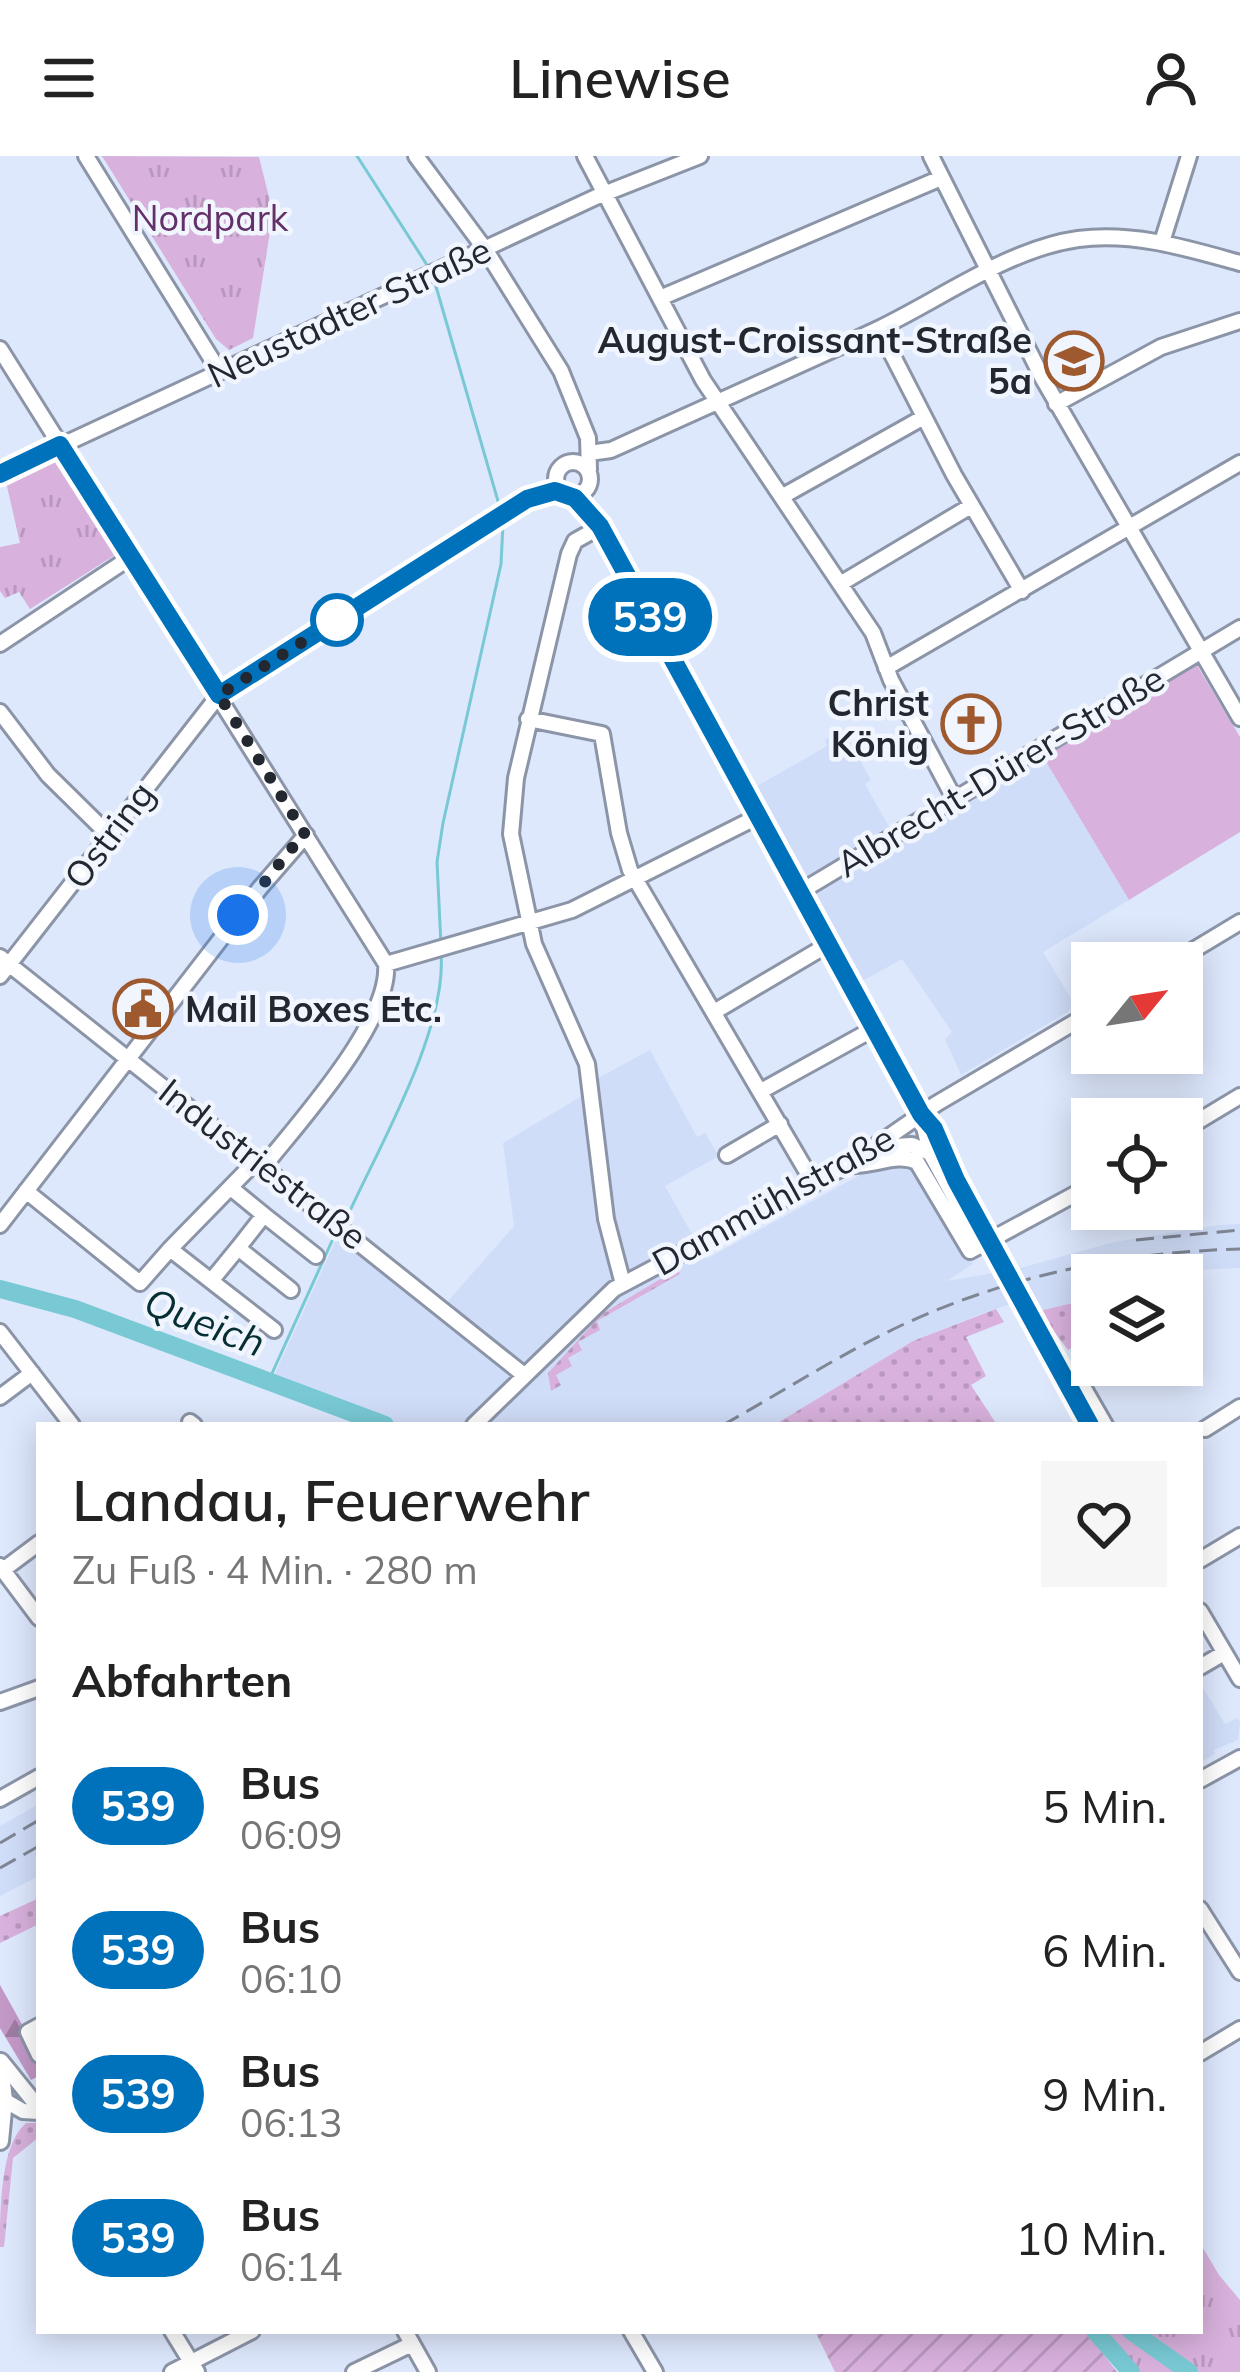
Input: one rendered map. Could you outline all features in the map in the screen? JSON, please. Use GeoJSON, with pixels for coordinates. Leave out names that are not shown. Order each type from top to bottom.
{"type":"FeatureCollection","features":[{"type":"Feature","properties":{"kind":"main road"},"geometry":{"type":"LineString","coordinates":[[0,2063],[1,2136]]}},
{"type":"Feature","properties":{"kind":"street"},"geometry":{"type":"LineString","coordinates":[[86,156],[219,371]]}},
{"type":"Feature","properties":{"kind":"street"},"geometry":{"type":"LineString","coordinates":[[416,156],[485,249],[561,371],[582,422],[600,526],[940,1142],[951,1183]]}},
{"type":"Feature","properties":{"kind":"street"},"geometry":{"type":"LineString","coordinates":[[585,156],[717,400],[873,632],[886,668],[955,798]]}},
{"type":"Feature","properties":{"kind":"street","name":"Neustadter Straße"},"geometry":{"type":"LineString","coordinates":[[0,474],[605,193],[700,156]]}},
{"type":"Feature","properties":{"kind":"street"},"geometry":{"type":"LineString","coordinates":[[931,156],[1057,404],[1240,718]]}},
{"type":"Feature","properties":{"kind":"street"},"geometry":{"type":"LineString","coordinates":[[1162,242],[1189,156]]}},
{"type":"Feature","properties":{"kind":"street"},"geometry":{"type":"LineString","coordinates":[[660,298],[941,178]]}},
{"type":"Feature","properties":{"kind":"street"},"geometry":{"type":"LineString","coordinates":[[589,453],[611,450],[988,274],[1069,241],[1130,238],[1162,242],[1240,263]]}},
{"type":"Feature","properties":{"kind":"street"},"geometry":{"type":"LineString","coordinates":[[1057,404],[1161,347],[1240,321]]}},
{"type":"Feature","properties":{"kind":"street"},"geometry":{"type":"LineString","coordinates":[[879,328],[971,506],[1022,591]]}},
{"type":"Feature","properties":{"kind":"street"},"geometry":{"type":"LineString","coordinates":[[0,349],[386,964],[383,988],[358,1045],[262,1162],[140,1283],[26,1191]]}},
{"type":"Feature","properties":{"kind":"street"},"geometry":{"type":"LineString","coordinates":[[783,496],[923,417]]}},
{"type":"Feature","properties":{"kind":"street"},"geometry":{"type":"LineString","coordinates":[[582,422],[579,444],[556,482],[600,526]]}},
{"type":"Feature","properties":{"kind":"street"},"geometry":{"type":"LineString","coordinates":[[564,467],[580,463],[589,478]]}},
{"type":"Feature","properties":{"kind":"street"},"geometry":{"type":"LineString","coordinates":[[886,668],[1240,463]]}},
{"type":"Feature","properties":{"kind":"street","name":"Ostring"},"geometry":{"type":"LineString","coordinates":[[3,966],[219,695],[520,504],[564,467]]}},
{"type":"Feature","properties":{"kind":"street"},"geometry":{"type":"LineString","coordinates":[[520,504],[567,494],[589,478]]}},
{"type":"Feature","properties":{"kind":"street"},"geometry":{"type":"LineString","coordinates":[[840,584],[971,506]]}},
{"type":"Feature","properties":{"kind":"street"},"geometry":{"type":"LineString","coordinates":[[600,526],[572,544],[528,718],[510,820],[529,926],[587,1064],[606,1219],[623,1284]]}},
{"type":"Feature","properties":{"kind":"street"},"geometry":{"type":"LineString","coordinates":[[0,644],[131,557]]}},
{"type":"Feature","properties":{"kind":"street","name":"Albrecht-Dürer-Straße"},"geometry":{"type":"LineString","coordinates":[[800,892],[1240,628]]}},
{"type":"Feature","properties":{"kind":"street"},"geometry":{"type":"LineString","coordinates":[[0,712],[48,776],[109,835]]}},
{"type":"Feature","properties":{"kind":"street"},"geometry":{"type":"LineString","coordinates":[[528,718],[602,734],[619,833],[635,881],[814,1184]]}},
{"type":"Feature","properties":{"kind":"street"},"geometry":{"type":"LineString","coordinates":[[386,964],[572,910],[759,816]]}},
{"type":"Feature","properties":{"kind":"street"},"geometry":{"type":"LineString","coordinates":[[0,1225],[260,888],[306,836]]}},
{"type":"Feature","properties":{"kind":"street"},"geometry":{"type":"LineString","coordinates":[[1203,944],[1240,922]]}},
{"type":"Feature","properties":{"kind":"street"},"geometry":{"type":"LineString","coordinates":[[714,1012],[829,944]]}},
{"type":"Feature","properties":{"kind":"street","name":"Industriestraße"},"geometry":{"type":"LineString","coordinates":[[3,966],[262,1162],[524,1375]]}},
{"type":"Feature","properties":{"kind":"street","name":"Dammühlstraße"},"geometry":{"type":"LineString","coordinates":[[477,1422],[583,1316],[623,1284],[848,1165],[921,1114],[1071,1025]]}},
{"type":"Feature","properties":{"kind":"street"},"geometry":{"type":"LineString","coordinates":[[761,1091],[875,1028]]}},
{"type":"Feature","properties":{"kind":"street"},"geometry":{"type":"LineString","coordinates":[[1203,1118],[1240,1096]]}},
{"type":"Feature","properties":{"kind":"street"},"geometry":{"type":"LineString","coordinates":[[921,1114],[930,1153],[1089,1422]]}},
{"type":"Feature","properties":{"kind":"street"},"geometry":{"type":"LineString","coordinates":[[727,1155],[780,1124]]}},
{"type":"Feature","properties":{"kind":"street"},"geometry":{"type":"LineString","coordinates":[[876,1147],[912,1145],[930,1153]]}},
{"type":"Feature","properties":{"kind":"street"},"geometry":{"type":"LineString","coordinates":[[848,1165],[873,1166],[900,1156],[912,1158],[922,1166],[970,1251],[1071,1196]]}},
{"type":"Feature","properties":{"kind":"street"},"geometry":{"type":"LineString","coordinates":[[231,1188],[316,1256]]}},
{"type":"Feature","properties":{"kind":"street"},"geometry":{"type":"LineString","coordinates":[[212,1281],[264,1215]]}},
{"type":"Feature","properties":{"kind":"street"},"geometry":{"type":"LineString","coordinates":[[238,1248],[291,1290]]}},
{"type":"Feature","properties":{"kind":"street"},"geometry":{"type":"LineString","coordinates":[[170,1249],[274,1330]]}},
{"type":"Feature","properties":{"kind":"street"},"geometry":{"type":"LineString","coordinates":[[0,1332],[70,1422]]}},
{"type":"Feature","properties":{"kind":"street"},"geometry":{"type":"LineString","coordinates":[[0,1397],[32,1373]]}},
{"type":"Feature","properties":{"kind":"street"},"geometry":{"type":"LineString","coordinates":[[1082,1386],[1090,1422]]}},
{"type":"Feature","properties":{"kind":"street"},"geometry":{"type":"LineString","coordinates":[[1205,1429],[1240,1407]]}},
{"type":"Feature","properties":{"kind":"street"},"geometry":{"type":"LineString","coordinates":[[1203,1558],[1240,1536]]}},
{"type":"Feature","properties":{"kind":"street"},"geometry":{"type":"LineString","coordinates":[[36,1545],[2,1568],[36,1614]]}},
{"type":"Feature","properties":{"kind":"street"},"geometry":{"type":"LineString","coordinates":[[1203,1616],[1240,1679]]}},
{"type":"Feature","properties":{"kind":"street"},"geometry":{"type":"LineString","coordinates":[[1203,1664],[1224,1653]]}},
{"type":"Feature","properties":{"kind":"street"},"geometry":{"type":"LineString","coordinates":[[0,1702],[36,1692]]}},
{"type":"Feature","properties":{"kind":"street"},"geometry":{"type":"LineString","coordinates":[[1203,1778],[1240,1758]]}},
{"type":"Feature","properties":{"kind":"street"},"geometry":{"type":"LineString","coordinates":[[0,1799],[36,1779]]}},
{"type":"Feature","properties":{"kind":"street"},"geometry":{"type":"LineString","coordinates":[[1203,1914],[1240,1972]]}},
{"type":"Feature","properties":{"kind":"street"},"geometry":{"type":"LineString","coordinates":[[1203,2052],[1240,2029]]}},
{"type":"Feature","properties":{"kind":"street"},"geometry":{"type":"LineString","coordinates":[[0,2063],[34,2107]]}},
{"type":"Feature","properties":{"kind":"street"},"geometry":{"type":"LineString","coordinates":[[4,2100],[34,2107]]}},
{"type":"Feature","properties":{"kind":"street"},"geometry":{"type":"LineString","coordinates":[[1,2136],[34,2107]]}},
{"type":"Feature","properties":{"kind":"street"},"geometry":{"type":"LineString","coordinates":[[174,2334],[194,2367]]}},
{"type":"Feature","properties":{"kind":"street"},"geometry":{"type":"LineString","coordinates":[[172,2372],[194,2367],[247,2334]]}},
{"type":"Feature","properties":{"kind":"street"},"geometry":{"type":"LineString","coordinates":[[633,2334],[655,2372]]}},
{"type":"Feature","properties":{"kind":"street"},"geometry":{"type":"LineString","coordinates":[[354,2372],[408,2337],[428,2372]]}},
{"type":"Feature","properties":{"kind":"shaded area"},"geometry":{"type":"Polygon","coordinates":[[[842,729],[871,780],[865,784],[891,830],[806,877],[757,786],[827,746],[825,740],[842,729]]]}},
{"type":"Feature","properties":{"kind":"shaded area"},"geometry":{"type":"Polygon","coordinates":[[[1042,755],[1129,900],[1043,952],[1071,999],[1071,1010],[961,1075],[945,1039],[952,1032],[902,959],[859,983],[807,892],[1042,755]]]}},
{"type":"Feature","properties":{"kind":"shaded area"},"geometry":{"type":"Polygon","coordinates":[[[650,1050],[697,1137],[705,1133],[719,1156],[665,1186],[706,1259],[860,1175],[893,1163],[910,1164],[921,1174],[973,1264],[947,1281],[1017,1269],[1114,1242],[1240,1224],[1240,1268],[1203,1270],[1203,1254],[1071,1254],[1071,1303],[1039,1311],[1033,1296],[913,1341],[779,1422],[380,1422],[272,1380],[341,1229],[441,1309],[514,1226],[503,1143],[580,1097],[600,1077],[650,1050]]]}},
{"type":"Feature","properties":{"kind":"shaded area"},"geometry":{"type":"Polygon","coordinates":[[[1203,1688],[1225,1724],[1237,1718],[1240,1722],[1238,1740],[1214,1750],[1203,1761],[1203,1688]]]}},
{"type":"Feature","properties":{"kind":"shaded area"},"geometry":{"type":"Polygon","coordinates":[[[36,1806],[36,1878],[0,1896],[0,1826],[36,1806]]]}},
{"type":"Feature","properties":{"kind":"green space","name":"Nordpark"},"geometry":{"type":"Polygon","coordinates":[[[102,156],[259,157],[273,213],[253,338],[229,350],[216,339],[102,156]]]}},
{"type":"Feature","properties":{"kind":"green space"},"geometry":{"type":"Polygon","coordinates":[[[59,459],[118,553],[30,609],[19,592],[5,598],[0,591],[0,547],[20,543],[6,482],[59,459]]]}},
{"type":"Feature","properties":{"kind":"green space"},"geometry":{"type":"Polygon","coordinates":[[[1195,662],[1240,737],[1240,832],[1129,900],[1042,755],[1195,662]]]}},
{"type":"Feature","properties":{"kind":"green space"},"geometry":{"type":"Polygon","coordinates":[[[677,1269],[680,1274],[597,1321],[600,1330],[578,1342],[582,1350],[568,1358],[572,1366],[556,1375],[561,1385],[551,1391],[548,1373],[602,1314],[677,1269]]]}},
{"type":"Feature","properties":{"kind":"green space"},"geometry":{"type":"Polygon","coordinates":[[[1071,1303],[1071,1348],[1068,1350],[1039,1311],[1071,1303]]]}},
{"type":"Feature","properties":{"kind":"green space"},"geometry":{"type":"Polygon","coordinates":[[[996,1309],[1004,1322],[966,1337],[986,1376],[971,1385],[995,1422],[779,1422],[913,1341],[996,1309]]]}},
{"type":"Feature","properties":{"kind":"green space"},"geometry":{"type":"Polygon","coordinates":[[[36,1899],[36,1925],[0,1943],[0,1916],[36,1899]]]}},
{"type":"Feature","properties":{"kind":"green space"},"geometry":{"type":"Polygon","coordinates":[[[0,1985],[36,2050],[36,2078],[31,2080],[0,2028],[0,1985]]]}},
{"type":"Feature","properties":{"kind":"green space"},"geometry":{"type":"Polygon","coordinates":[[[26,2123],[36,2123],[36,2139],[13,2158],[4,2247],[0,2247],[6,2162],[26,2123]]]}},
{"type":"Feature","properties":{"kind":"green space"},"geometry":{"type":"Polygon","coordinates":[[[1203,2248],[1240,2300],[1240,2372],[1126,2372],[1096,2334],[1203,2334],[1203,2248]]]}},
{"type":"Feature","properties":{"kind":"green space"},"geometry":{"type":"Polygon","coordinates":[[[816,2334],[1088,2334],[1117,2372],[835,2372],[816,2334]]]}},
{"type":"Feature","properties":{"kind":"waterway"},"geometry":{"type":"LineString","coordinates":[[357,156],[427,265]]}},
{"type":"Feature","properties":{"kind":"waterway"},"geometry":{"type":"LineString","coordinates":[[433,276],[500,508]]}},
{"type":"Feature","properties":{"kind":"waterway"},"geometry":{"type":"LineString","coordinates":[[441,945],[437,862],[501,564],[503,524]]}},
{"type":"Feature","properties":{"kind":"waterway"},"geometry":{"type":"LineString","coordinates":[[348,1215],[423,1051],[434,1017],[441,954]]}},
{"type":"Feature","properties":{"kind":"waterway"},"geometry":{"type":"LineString","coordinates":[[269,1380],[332,1241]]}},
{"type":"Feature","properties":{"kind":"waterway","name":"Queich"},"geometry":{"type":"LineString","coordinates":[[0,1289],[75,1309],[377,1422]]}},
{"type":"Feature","properties":{"kind":"waterway","name":"Queich"},"geometry":{"type":"LineString","coordinates":[[1098,2334],[1131,2372]]}},
{"type":"Feature","properties":{"kind":"waterway"},"geometry":{"type":"LineString","coordinates":[[1135,2334],[1189,2372]]}},
{"type":"Feature","properties":{"kind":"railway"},"geometry":{"type":"LineString","coordinates":[[1136,1240],[1240,1230]]}},
{"type":"Feature","properties":{"kind":"railway"},"geometry":{"type":"LineString","coordinates":[[728,1422],[877,1337],[982,1293],[1109,1261],[1240,1249]]}},
{"type":"Feature","properties":{"kind":"railway"},"geometry":{"type":"LineString","coordinates":[[0,1843],[36,1822]]}},
{"type":"Feature","properties":{"kind":"railway"},"geometry":{"type":"LineString","coordinates":[[0,1868],[36,1848]]}},
{"type":"Feature","properties":{"kind":"bus line","name":"539"},"geometry":{"type":"LineString","coordinates":[[0,474],[60,445],[219,695],[527,499],[555,491],[579,501],[600,526],[921,1114],[934,1129],[1000,1264],[1088,1422]]}},
{"type":"Feature","properties":{"kind":"place","name":"August-Croissant-Straße 5a"},"geometry":{"type":"Point","coordinates":[1074,361]}},
{"type":"Feature","properties":{"kind":"place","name":"Christ König"},"geometry":{"type":"Point","coordinates":[971,724]}},
{"type":"Feature","properties":{"kind":"place","name":"Mail Boxes Etc."},"geometry":{"type":"Point","coordinates":[143,1009]}},
{"type":"Feature","properties":{"kind":"route"},"geometry":{"type":"LineString","coordinates":[[238,915],[306,836],[219,695],[337,620]]}}]}
